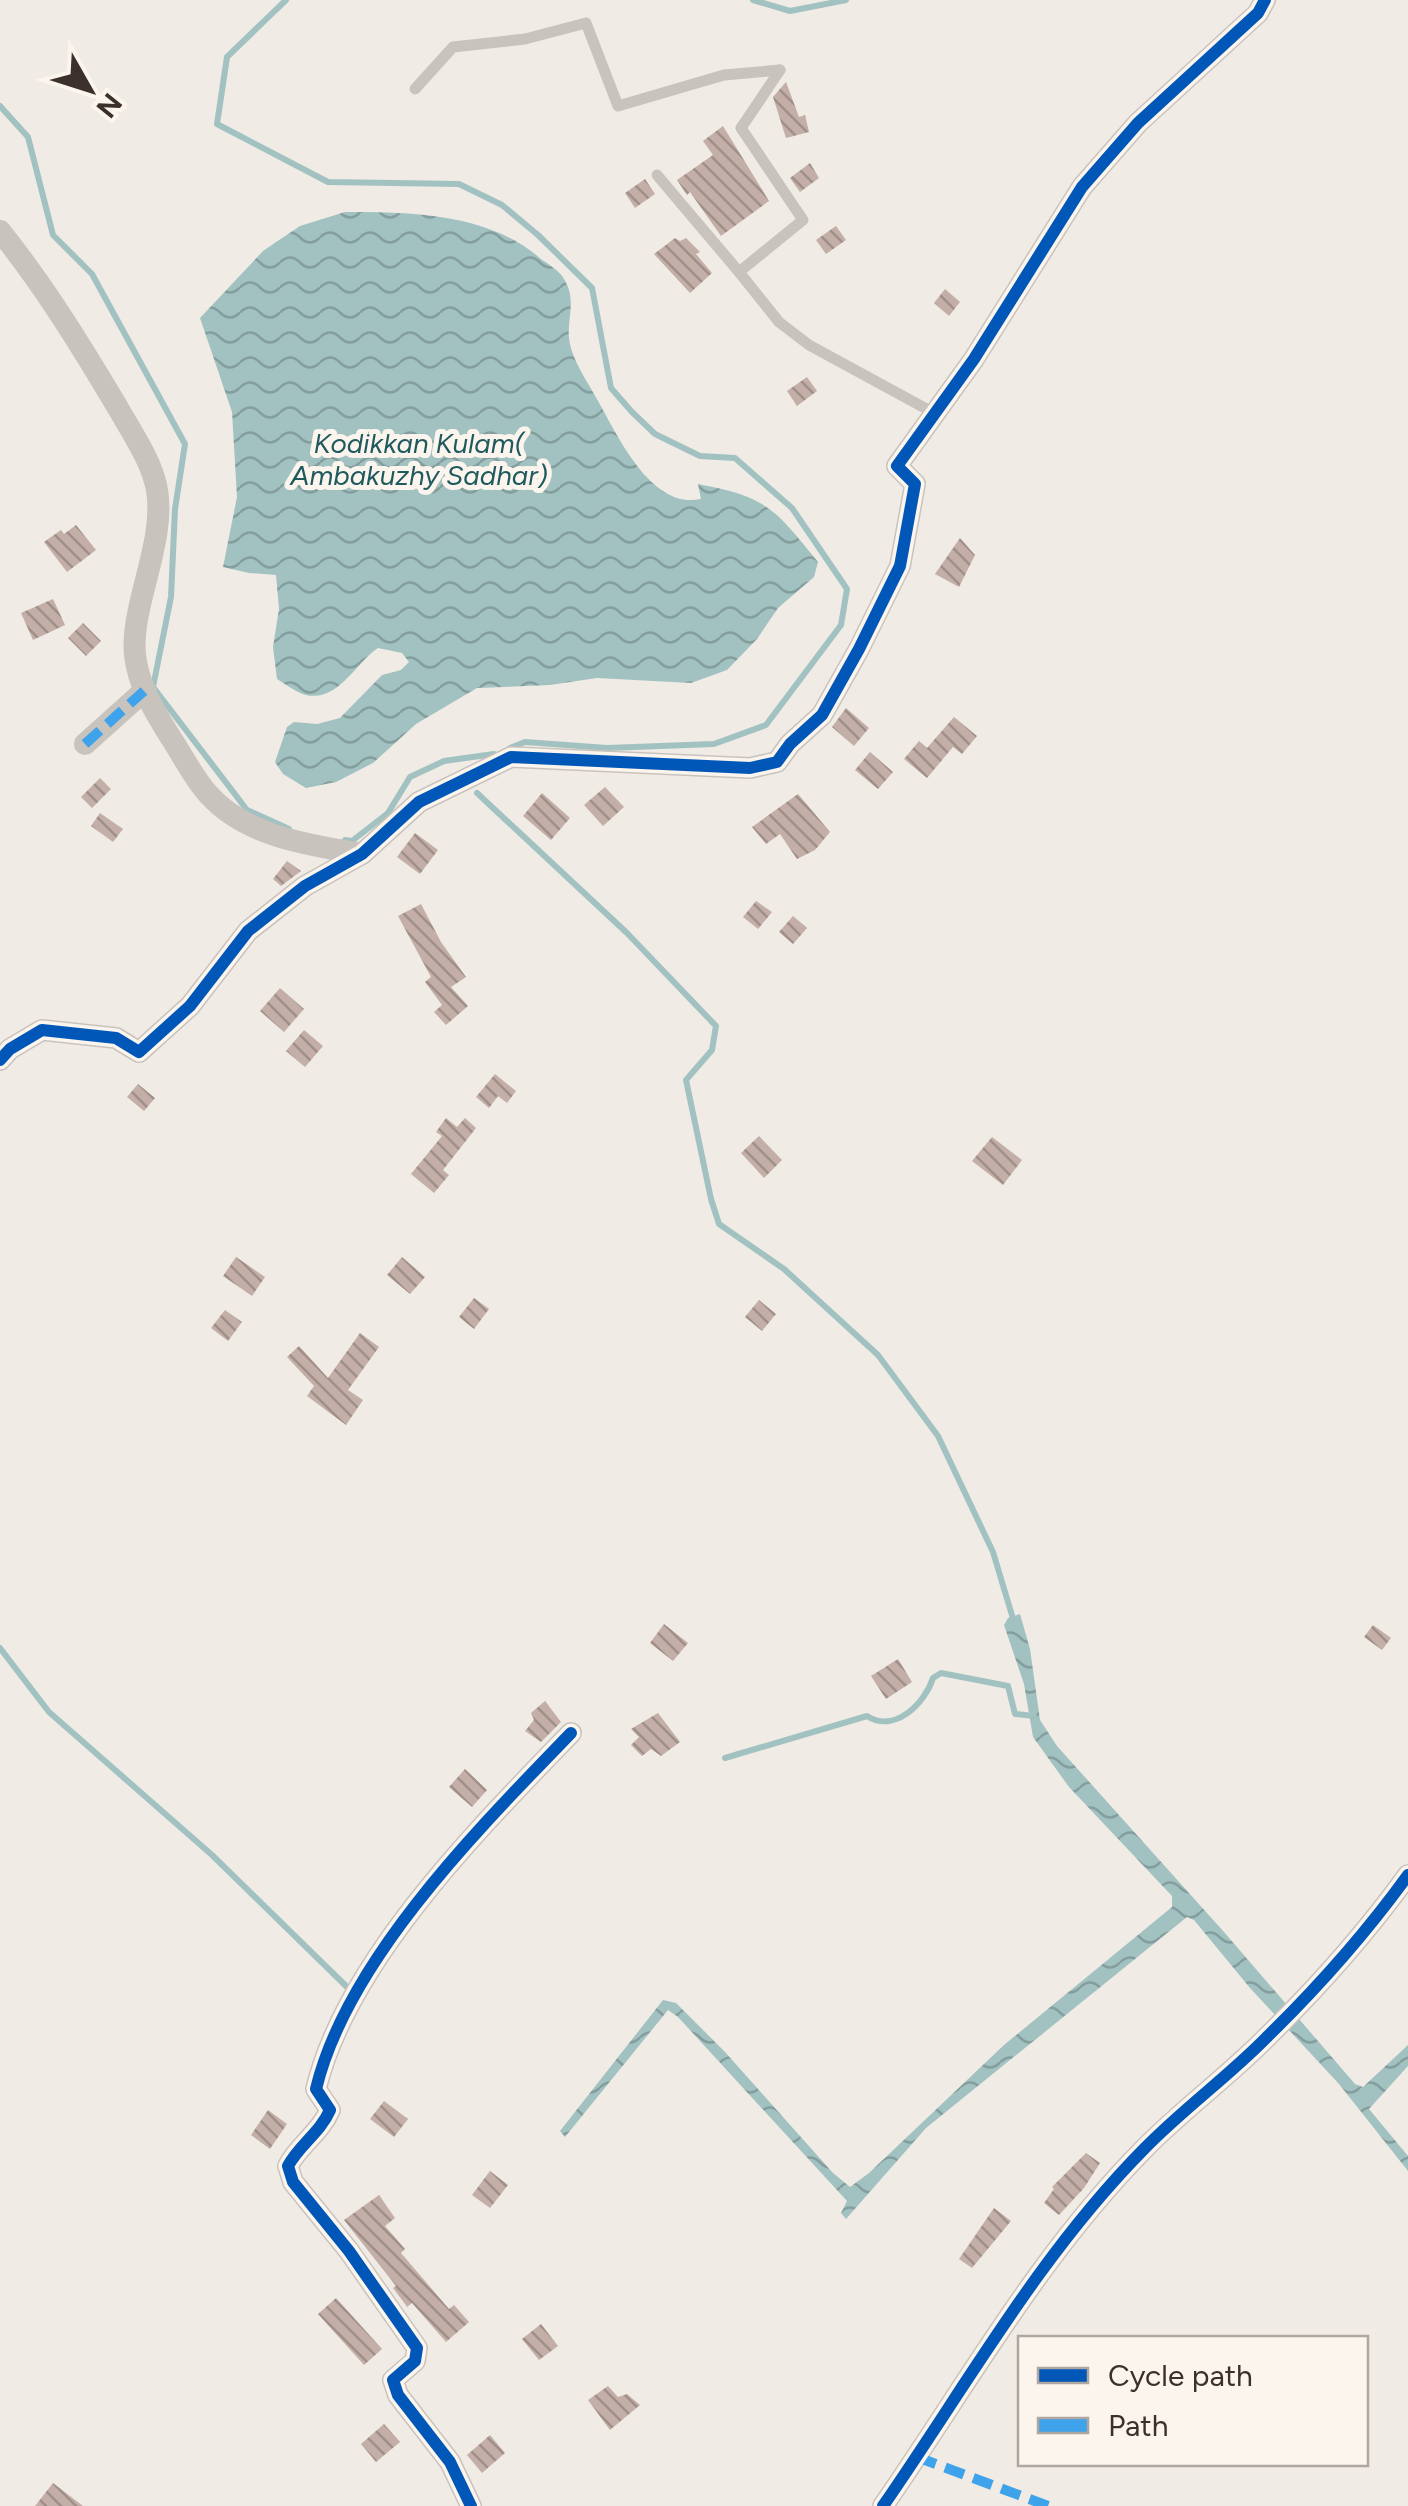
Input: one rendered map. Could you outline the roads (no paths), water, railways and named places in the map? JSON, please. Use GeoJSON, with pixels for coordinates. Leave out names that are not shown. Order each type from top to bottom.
{"type":"FeatureCollection","features":[{"type":"Feature","properties":{"kind":"street"},"geometry":{"type":"LineString","coordinates":[[0,1060],[10,1048],[42,1030],[116,1038],[139,1052],[190,1006],[248,931],[305,886],[362,854],[419,802],[511,756],[750,768],[776,762],[822,715],[900,566],[915,484],[897,466],[974,360],[1082,187],[1138,122],[1258,13],[1265,0]]}},
{"type":"Feature","properties":{"kind":"street"},"geometry":{"type":"LineString","coordinates":[[0,231],[69,326],[144,452],[158,491],[149,574],[138,616],[134,654],[144,691],[210,796],[242,820],[283,839],[362,854]]}},
{"type":"Feature","properties":{"kind":"street"},"geometry":{"type":"LineString","coordinates":[[85,744],[144,691]]}},
{"type":"Feature","properties":{"kind":"street"},"geometry":{"type":"LineString","coordinates":[[471,2506],[450,2462],[398,2394],[393,2380],[415,2361],[417,2348],[349,2251],[293,2182],[288,2166],[322,2128],[330,2110],[316,2090],[320,2072],[356,1991],[390,1940],[484,1823],[571,1733]]}},
{"type":"Feature","properties":{"kind":"street"},"geometry":{"type":"LineString","coordinates":[[884,2506],[982,2353],[1087,2213],[1144,2149],[1266,2038],[1328,1974],[1408,1875]]}},
{"type":"Feature","properties":{"kind":"lane"},"geometry":{"type":"LineString","coordinates":[[415,90],[454,48],[525,40],[586,24],[618,106],[724,75],[780,70],[741,128],[803,220],[739,272]]}},
{"type":"Feature","properties":{"kind":"lane"},"geometry":{"type":"LineString","coordinates":[[657,175],[778,322],[809,345],[934,413]]}},
{"type":"Feature","properties":{"kind":"water","name":"Kodikkan Kulam( Ambakuzhy Sadhar)"},"geometry":{"type":"Polygon","coordinates":[[[345,212],[422,215],[473,224],[520,244],[550,265],[562,276],[570,294],[569,338],[576,362],[638,467],[667,493],[683,499],[701,499],[698,484],[755,500],[779,517],[803,544],[818,562],[814,577],[778,608],[757,639],[727,670],[691,683],[597,678],[550,685],[477,688],[416,724],[373,763],[336,782],[306,788],[283,774],[275,762],[287,727],[294,722],[317,724],[340,718],[382,675],[401,670],[409,662],[402,653],[378,648],[346,680],[318,696],[302,694],[277,679],[273,647],[279,609],[276,575],[223,567],[237,497],[232,412],[200,318],[263,251],[300,226],[345,212]]]}},
{"type":"Feature","properties":{"kind":"water"},"geometry":{"type":"Polygon","coordinates":[[[1020,1614],[1030,1649],[1040,1720],[1057,1746],[1355,2084],[1363,2087],[1408,2045],[1408,2066],[1369,2109],[1408,2156],[1408,2171],[1339,2084],[1250,1988],[1194,1920],[1187,1917],[926,2128],[846,2219],[841,2213],[847,2201],[668,2010],[565,2137],[560,2131],[663,2000],[676,2003],[725,2052],[850,2187],[1004,2045],[1172,1907],[1172,1896],[1069,1787],[1033,1737],[1024,1684],[1004,1625],[1008,1618],[1020,1614]]]}},
{"type":"Feature","properties":{"kind":"waterway"},"geometry":{"type":"LineString","coordinates":[[286,0],[227,57],[217,124],[328,182],[459,184],[502,205],[592,288],[611,388],[632,412],[655,434],[700,456],[735,458],[792,508],[847,589],[841,625],[766,725],[714,744],[607,748],[525,742],[510,748]]}},
{"type":"Feature","properties":{"kind":"waterway"},"geometry":{"type":"LineString","coordinates":[[753,0],[790,11],[846,0]]}},
{"type":"Feature","properties":{"kind":"waterway"},"geometry":{"type":"LineString","coordinates":[[0,106],[28,137],[53,235],[92,274],[185,444],[175,509],[171,597],[153,687],[247,810],[289,829]]}},
{"type":"Feature","properties":{"kind":"waterway"},"geometry":{"type":"LineString","coordinates":[[345,840],[352,841],[388,813],[410,777],[444,761],[494,754]]}},
{"type":"Feature","properties":{"kind":"waterway"},"geometry":{"type":"LineString","coordinates":[[477,793],[627,933],[716,1026],[712,1050],[686,1080],[719,1224],[784,1269],[878,1355],[938,1436],[993,1552],[1014,1622]]}},
{"type":"Feature","properties":{"kind":"waterway"},"geometry":{"type":"LineString","coordinates":[[0,1648],[49,1712],[212,1855],[347,1987]]}},
{"type":"Feature","properties":{"kind":"waterway"},"geometry":{"type":"LineString","coordinates":[[725,1758],[867,1716],[878,1721],[898,1718],[916,1706],[933,1678],[941,1673],[1008,1686],[1015,1714],[1034,1716]]}}]}
